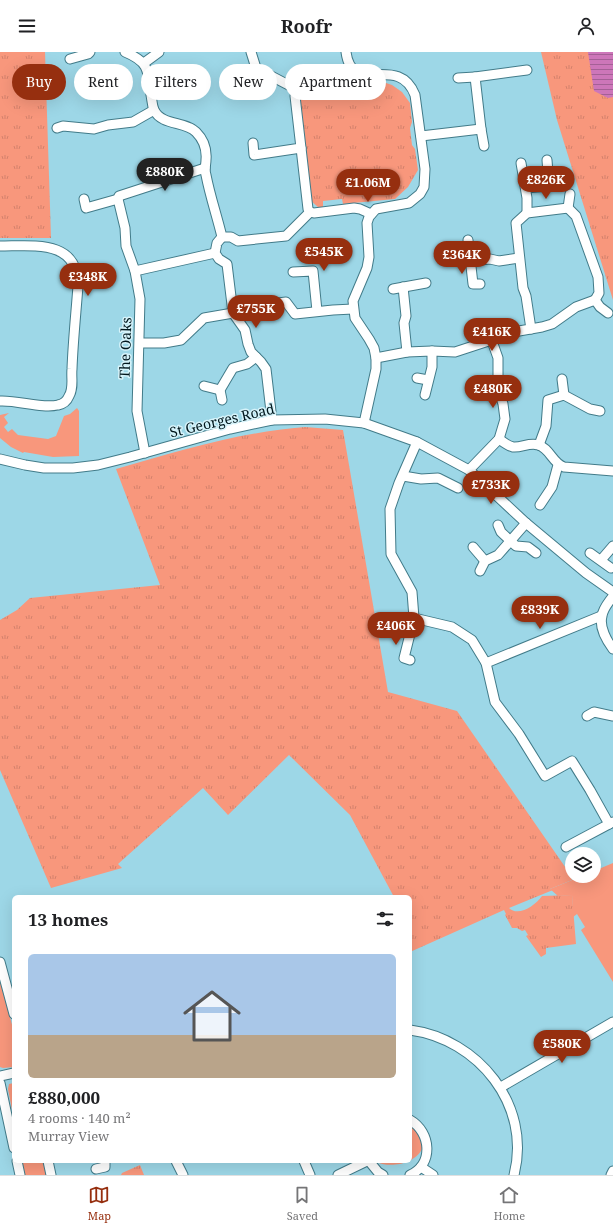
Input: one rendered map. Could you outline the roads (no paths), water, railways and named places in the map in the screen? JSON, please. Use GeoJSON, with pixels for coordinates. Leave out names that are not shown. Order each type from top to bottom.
{"type":"FeatureCollection","features":[{"type":"Feature","properties":{"kind":"street"},"geometry":{"type":"LineString","coordinates":[[70,59],[88,54],[90,52]]}},
{"type":"Feature","properties":{"kind":"street"},"geometry":{"type":"LineString","coordinates":[[125,52],[140,59],[144,63],[149,79],[152,103],[158,116],[165,120],[187,127],[196,132],[202,139],[207,154],[205,174],[222,237]]}},
{"type":"Feature","properties":{"kind":"street"},"geometry":{"type":"LineString","coordinates":[[144,63],[159,52]]}},
{"type":"Feature","properties":{"kind":"street"},"geometry":{"type":"LineString","coordinates":[[251,52],[256,68],[285,83]]}},
{"type":"Feature","properties":{"kind":"street"},"geometry":{"type":"LineString","coordinates":[[346,52],[349,64]]}},
{"type":"Feature","properties":{"kind":"street"},"geometry":{"type":"LineString","coordinates":[[458,78],[527,70]]}},
{"type":"Feature","properties":{"kind":"street"},"geometry":{"type":"LineString","coordinates":[[364,423],[376,369],[376,358],[374,348],[355,318],[353,301],[367,268],[369,257],[367,223],[371,214],[376,209],[409,203],[420,194],[424,187],[425,179],[415,95],[412,87],[407,81],[399,76],[386,74]]}},
{"type":"Feature","properties":{"kind":"street"},"geometry":{"type":"LineString","coordinates":[[475,77],[484,146]]}},
{"type":"Feature","properties":{"kind":"street"},"geometry":{"type":"LineString","coordinates":[[295,100],[308,209],[310,212]]}},
{"type":"Feature","properties":{"kind":"street"},"geometry":{"type":"LineString","coordinates":[[57,128],[63,126],[94,129],[108,125],[133,122],[154,110]]}},
{"type":"Feature","properties":{"kind":"street"},"geometry":{"type":"LineString","coordinates":[[421,136],[481,129]]}},
{"type":"Feature","properties":{"kind":"street"},"geometry":{"type":"LineString","coordinates":[[253,144],[254,154],[301,148]]}},
{"type":"Feature","properties":{"kind":"street"},"geometry":{"type":"LineString","coordinates":[[526,188],[549,186],[547,160]]}},
{"type":"Feature","properties":{"kind":"street"},"geometry":{"type":"LineString","coordinates":[[521,163],[520,173],[526,188],[527,213]]}},
{"type":"Feature","properties":{"kind":"street"},"geometry":{"type":"LineString","coordinates":[[86,207],[205,168]]}},
{"type":"Feature","properties":{"kind":"street"},"geometry":{"type":"LineString","coordinates":[[568,208],[570,194]]}},
{"type":"Feature","properties":{"kind":"street","name":"The Oaks"},"geometry":{"type":"LineString","coordinates":[[118,197],[125,228],[126,246],[135,270],[140,299],[137,411],[145,453]]}},
{"type":"Feature","properties":{"kind":"street"},"geometry":{"type":"LineString","coordinates":[[310,212],[314,213],[360,208],[371,214]]}},
{"type":"Feature","properties":{"kind":"street"},"geometry":{"type":"LineString","coordinates":[[531,329],[526,296],[523,288],[516,223],[527,213],[568,208]]}},
{"type":"Feature","properties":{"kind":"street"},"geometry":{"type":"LineString","coordinates":[[376,358],[407,352],[455,352],[519,331],[552,324],[576,307],[596,300],[599,293],[598,277],[576,216],[568,208]]}},
{"type":"Feature","properties":{"kind":"street"},"geometry":{"type":"LineString","coordinates":[[222,237],[230,237],[238,241],[286,236],[310,212]]}},
{"type":"Feature","properties":{"kind":"street"},"geometry":{"type":"LineString","coordinates":[[222,237],[217,243],[215,254],[219,259],[227,264],[233,314],[245,330],[250,348],[266,369],[272,420]]}},
{"type":"Feature","properties":{"kind":"street"},"geometry":{"type":"LineString","coordinates":[[468,240],[473,284],[480,284]]}},
{"type":"Feature","properties":{"kind":"street"},"geometry":{"type":"LineString","coordinates":[[0,246],[42,246],[55,249],[69,256],[76,268],[78,286],[72,385],[70,395],[64,403],[48,406],[0,400]]}},
{"type":"Feature","properties":{"kind":"street"},"geometry":{"type":"LineString","coordinates":[[135,270],[215,254]]}},
{"type":"Feature","properties":{"kind":"street"},"geometry":{"type":"LineString","coordinates":[[471,261],[490,259],[499,261],[519,258]]}},
{"type":"Feature","properties":{"kind":"street"},"geometry":{"type":"LineString","coordinates":[[293,272],[318,270],[317,311]]}},
{"type":"Feature","properties":{"kind":"street"},"geometry":{"type":"LineString","coordinates":[[393,289],[426,283]]}},
{"type":"Feature","properties":{"kind":"street"},"geometry":{"type":"LineString","coordinates":[[403,288],[406,316],[404,322],[407,352]]}},
{"type":"Feature","properties":{"kind":"street"},"geometry":{"type":"LineString","coordinates":[[596,300],[600,307],[608,313]]}},
{"type":"Feature","properties":{"kind":"street"},"geometry":{"type":"LineString","coordinates":[[140,343],[164,343],[181,340],[204,318],[233,314],[247,307],[286,302],[295,314],[317,311],[353,310]]}},
{"type":"Feature","properties":{"kind":"street"},"geometry":{"type":"LineString","coordinates":[[469,470],[499,439],[505,419],[498,388],[498,358],[492,341]]}},
{"type":"Feature","properties":{"kind":"street"},"geometry":{"type":"LineString","coordinates":[[425,394],[432,367],[432,351]]}},
{"type":"Feature","properties":{"kind":"street"},"geometry":{"type":"LineString","coordinates":[[204,386],[221,395],[233,368],[247,364],[256,357]]}},
{"type":"Feature","properties":{"kind":"street"},"geometry":{"type":"LineString","coordinates":[[417,378],[428,380]]}},
{"type":"Feature","properties":{"kind":"street"},"geometry":{"type":"LineString","coordinates":[[562,378],[564,395]]}},
{"type":"Feature","properties":{"kind":"street"},"geometry":{"type":"LineString","coordinates":[[539,445],[546,426],[548,400],[564,395],[590,410],[600,411]]}},
{"type":"Feature","properties":{"kind":"street","name":"St Georges Road"},"geometry":{"type":"LineString","coordinates":[[0,459],[44,468],[73,468],[145,453],[230,429],[272,420],[304,418],[364,423],[417,442],[469,470],[526,523],[586,573],[613,592]]}},
{"type":"Feature","properties":{"kind":"street"},"geometry":{"type":"LineString","coordinates":[[499,439],[513,447],[532,444],[539,445],[546,449],[558,465],[613,471]]}},
{"type":"Feature","properties":{"kind":"street"},"geometry":{"type":"LineString","coordinates":[[410,660],[404,658],[414,618],[412,592],[391,554],[390,509],[417,442]]}},
{"type":"Feature","properties":{"kind":"street"},"geometry":{"type":"LineString","coordinates":[[540,505],[552,487],[558,465]]}},
{"type":"Feature","properties":{"kind":"street"},"geometry":{"type":"LineString","coordinates":[[403,476],[421,479],[438,478],[458,488]]}},
{"type":"Feature","properties":{"kind":"street"},"geometry":{"type":"LineString","coordinates":[[480,572],[485,561],[498,555],[526,523]]}},
{"type":"Feature","properties":{"kind":"street"},"geometry":{"type":"LineString","coordinates":[[498,525],[501,532],[516,546],[528,547],[536,553]]}},
{"type":"Feature","properties":{"kind":"street"},"geometry":{"type":"LineString","coordinates":[[601,560],[613,546]]}},
{"type":"Feature","properties":{"kind":"street"},"geometry":{"type":"LineString","coordinates":[[473,547],[485,561]]}},
{"type":"Feature","properties":{"kind":"street"},"geometry":{"type":"LineString","coordinates":[[590,553],[611,568]]}},
{"type":"Feature","properties":{"kind":"street"},"geometry":{"type":"LineString","coordinates":[[613,596],[605,607],[601,622],[607,640],[613,649]]}},
{"type":"Feature","properties":{"kind":"street"},"geometry":{"type":"LineString","coordinates":[[486,663],[602,616]]}},
{"type":"Feature","properties":{"kind":"street"},"geometry":{"type":"LineString","coordinates":[[414,618],[452,627],[472,640],[486,663],[495,702],[519,734],[545,776],[572,761],[611,823],[566,847]]}},
{"type":"Feature","properties":{"kind":"street"},"geometry":{"type":"LineString","coordinates":[[587,716],[594,712],[613,716]]}},
{"type":"Feature","properties":{"kind":"street"},"geometry":{"type":"LineString","coordinates":[[0,962],[12,1007]]}},
{"type":"Feature","properties":{"kind":"street"},"geometry":{"type":"LineString","coordinates":[[501,1088],[613,1022]]}},
{"type":"Feature","properties":{"kind":"street"},"geometry":{"type":"LineString","coordinates":[[412,1030],[429,1033],[457,1045],[481,1064],[501,1088],[510,1107],[517,1139],[517,1154],[514,1175]]}},
{"type":"Feature","properties":{"kind":"street"},"geometry":{"type":"LineString","coordinates":[[0,1076],[12,1073]]}},
{"type":"Feature","properties":{"kind":"street"},"geometry":{"type":"LineString","coordinates":[[0,1083],[12,1139]]}},
{"type":"Feature","properties":{"kind":"street"},"geometry":{"type":"LineString","coordinates":[[410,1175],[421,1167],[427,1152],[427,1141],[422,1130],[412,1122]]}},
{"type":"Feature","properties":{"kind":"street"},"geometry":{"type":"LineString","coordinates":[[17,1163],[20,1175]]}},
{"type":"Feature","properties":{"kind":"street"},"geometry":{"type":"LineString","coordinates":[[48,1163],[51,1175]]}},
{"type":"Feature","properties":{"kind":"street"},"geometry":{"type":"LineString","coordinates":[[96,1169],[105,1167],[105,1163]]}},
{"type":"Feature","properties":{"kind":"street"},"geometry":{"type":"LineString","coordinates":[[177,1163],[183,1175]]}},
{"type":"Feature","properties":{"kind":"street"},"geometry":{"type":"LineString","coordinates":[[305,1163],[310,1175]]}},
{"type":"Feature","properties":{"kind":"street"},"geometry":{"type":"LineString","coordinates":[[338,1175],[364,1163]]}},
{"type":"Feature","properties":{"kind":"street"},"geometry":{"type":"LineString","coordinates":[[370,1163],[383,1175]]}},
{"type":"Feature","properties":{"kind":"street"},"geometry":{"type":"LineString","coordinates":[[421,1167],[432,1175]]}},
{"type":"Feature","properties":{"kind":"street"},"geometry":{"type":"LineString","coordinates":[[611,1175],[613,1171]]}}]}
